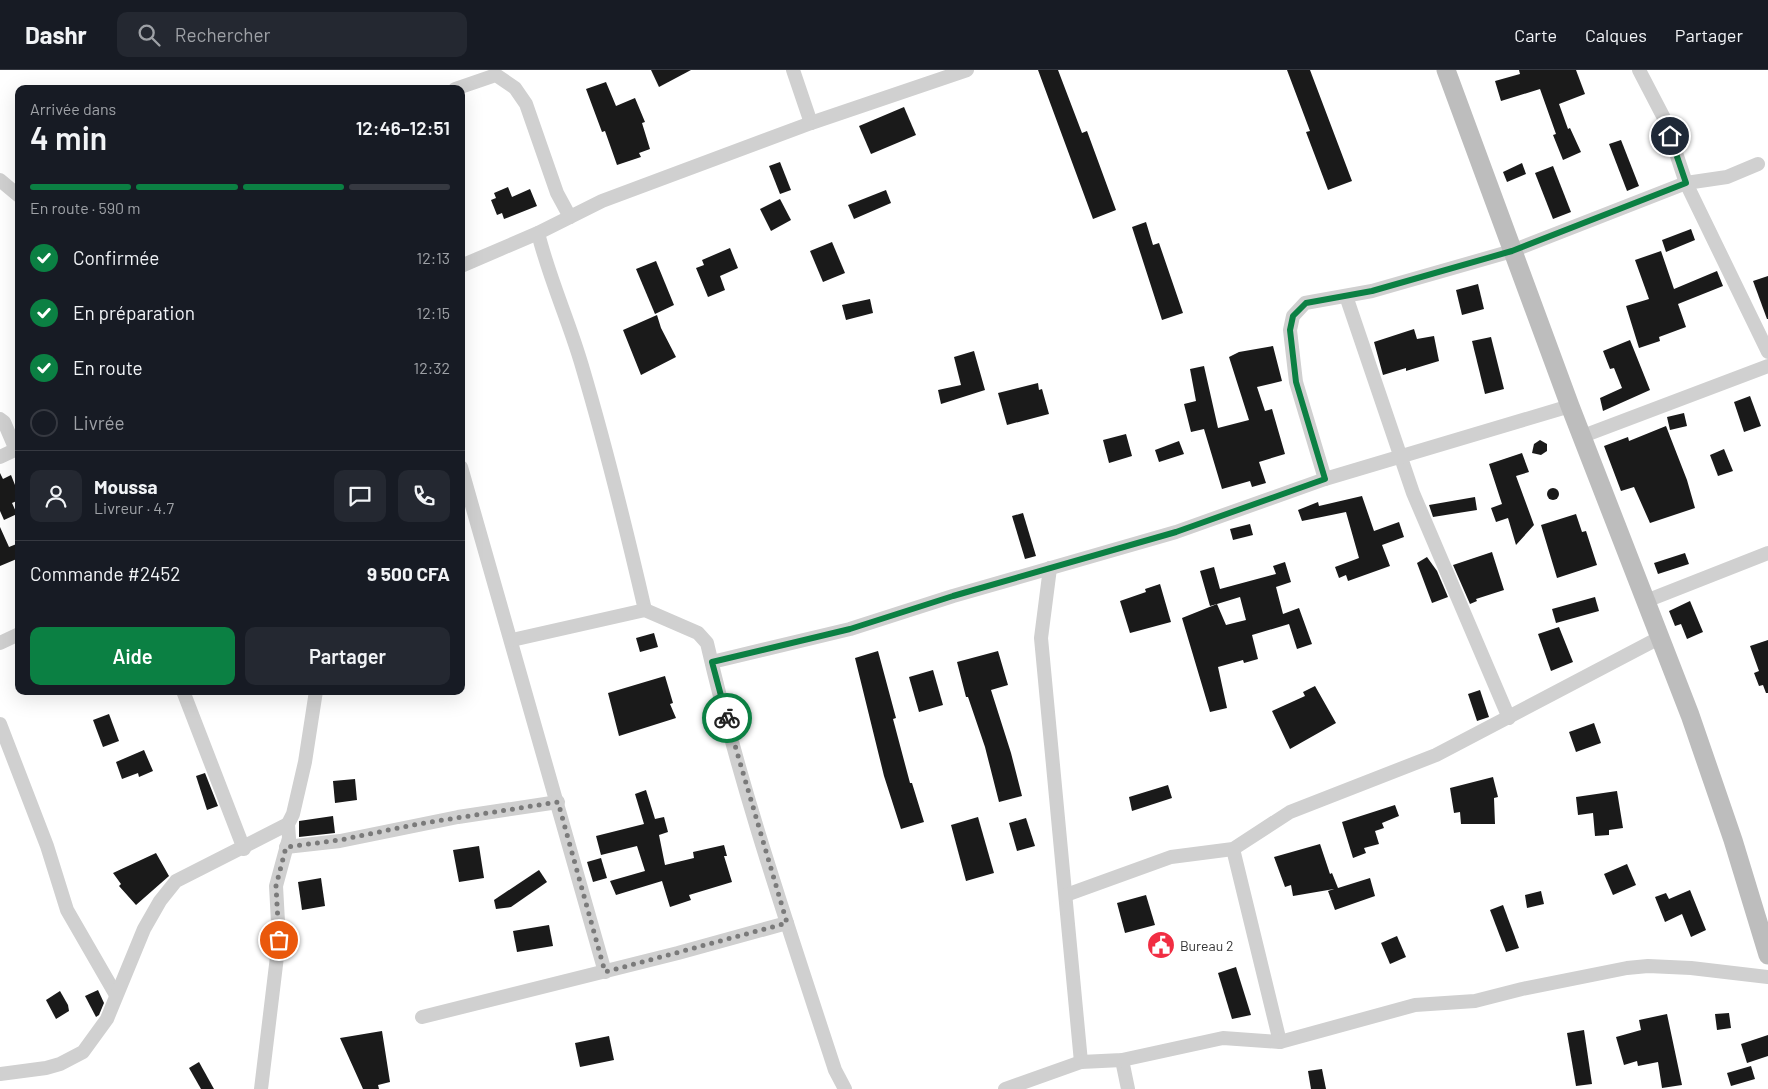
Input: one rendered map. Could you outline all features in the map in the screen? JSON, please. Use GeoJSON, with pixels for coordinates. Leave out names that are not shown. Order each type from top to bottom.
{"type":"FeatureCollection","features":[{"type":"Feature","properties":{"kind":"main road"},"geometry":{"type":"LineString","coordinates":[[1446,70],[1570,406],[1690,715],[1733,840],[1767,950]]}},
{"type":"Feature","properties":{"kind":"street"},"geometry":{"type":"LineString","coordinates":[[793,70],[810,123]]}},
{"type":"Feature","properties":{"kind":"street"},"geometry":{"type":"LineString","coordinates":[[465,264],[538,233],[602,201],[810,123],[967,70]]}},
{"type":"Feature","properties":{"kind":"street"},"geometry":{"type":"LineString","coordinates":[[1639,70],[1665,120],[1686,183],[1768,352]]}},
{"type":"Feature","properties":{"kind":"street"},"geometry":{"type":"LineString","coordinates":[[465,86],[496,75],[515,88],[526,104],[557,193],[570,217]]}},
{"type":"Feature","properties":{"kind":"street"},"geometry":{"type":"LineString","coordinates":[[1325,479],[1296,382],[1290,330],[1293,316],[1306,303],[1372,291],[1512,251],[1686,183],[1727,177],[1758,164]]}},
{"type":"Feature","properties":{"kind":"street"},"geometry":{"type":"LineString","coordinates":[[0,180],[15,193]]}},
{"type":"Feature","properties":{"kind":"street"},"geometry":{"type":"LineString","coordinates":[[538,233],[546,263],[582,364],[614,482],[645,610]]}},
{"type":"Feature","properties":{"kind":"street"},"geometry":{"type":"LineString","coordinates":[[1346,296],[1413,493],[1508,718]]}},
{"type":"Feature","properties":{"kind":"street"},"geometry":{"type":"LineString","coordinates":[[1583,436],[1768,366]]}},
{"type":"Feature","properties":{"kind":"street"},"geometry":{"type":"LineString","coordinates":[[712,662],[850,629],[1176,532],[1325,479],[1570,406]]}},
{"type":"Feature","properties":{"kind":"street"},"geometry":{"type":"LineString","coordinates":[[0,419],[4,422],[15,445]]}},
{"type":"Feature","properties":{"kind":"street"},"geometry":{"type":"LineString","coordinates":[[0,456],[15,450]]}},
{"type":"Feature","properties":{"kind":"street"},"geometry":{"type":"LineString","coordinates":[[465,481],[512,640],[605,972]]}},
{"type":"Feature","properties":{"kind":"street"},"geometry":{"type":"LineString","coordinates":[[1646,602],[1768,553]]}},
{"type":"Feature","properties":{"kind":"street"},"geometry":{"type":"LineString","coordinates":[[1050,568],[1041,638],[1048,732],[1066,895],[1081,1062]]}},
{"type":"Feature","properties":{"kind":"street"},"geometry":{"type":"LineString","coordinates":[[512,640],[645,610],[698,634],[707,643],[752,808],[787,923],[835,1070],[845,1089]]}},
{"type":"Feature","properties":{"kind":"street"},"geometry":{"type":"LineString","coordinates":[[0,644],[15,636]]}},
{"type":"Feature","properties":{"kind":"street"},"geometry":{"type":"LineString","coordinates":[[1066,895],[1171,857],[1233,849],[1290,812],[1436,755],[1659,638]]}},
{"type":"Feature","properties":{"kind":"street"},"geometry":{"type":"LineString","coordinates":[[185,695],[244,849]]}},
{"type":"Feature","properties":{"kind":"street"},"geometry":{"type":"LineString","coordinates":[[261,1089],[279,940],[276,886],[289,838],[288,824],[293,814],[305,762],[315,695]]}},
{"type":"Feature","properties":{"kind":"street"},"geometry":{"type":"LineString","coordinates":[[0,724],[47,846],[68,910],[116,995]]}},
{"type":"Feature","properties":{"kind":"street"},"geometry":{"type":"LineString","coordinates":[[286,847],[340,840],[418,824],[558,802]]}},
{"type":"Feature","properties":{"kind":"street"},"geometry":{"type":"LineString","coordinates":[[0,1074],[46,1068],[60,1064],[83,1052],[106,1019],[144,929],[167,891],[176,881],[220,858],[244,849],[288,824]]}},
{"type":"Feature","properties":{"kind":"street"},"geometry":{"type":"LineString","coordinates":[[1233,849],[1280,1042]]}},
{"type":"Feature","properties":{"kind":"street"},"geometry":{"type":"LineString","coordinates":[[422,1016],[605,972],[787,923]]}},
{"type":"Feature","properties":{"kind":"street"},"geometry":{"type":"LineString","coordinates":[[1005,1089],[1081,1062],[1122,1060],[1223,1038],[1280,1042],[1415,1005],[1475,1001],[1522,989],[1627,968],[1648,966],[1691,968],[1768,978]]}},
{"type":"Feature","properties":{"kind":"street"},"geometry":{"type":"LineString","coordinates":[[1122,1060],[1128,1089]]}},
{"type":"Feature","properties":{"kind":"building"},"geometry":{"type":"Polygon","coordinates":[[[651,70],[691,70],[659,87],[651,70]]]}},
{"type":"Feature","properties":{"kind":"building"},"geometry":{"type":"Polygon","coordinates":[[[1038,70],[1058,70],[1082,133],[1087,131],[1116,210],[1093,219],[1038,70]]]}},
{"type":"Feature","properties":{"kind":"building"},"geometry":{"type":"Polygon","coordinates":[[[1287,70],[1310,70],[1352,181],[1328,190],[1306,132],[1310,131],[1287,70]]]}},
{"type":"Feature","properties":{"kind":"building"},"geometry":{"type":"Polygon","coordinates":[[[1519,70],[1576,70],[1585,94],[1559,104],[1568,129],[1570,128],[1581,152],[1563,160],[1553,135],[1556,134],[1540,89],[1501,101],[1495,81],[1520,74],[1519,70]]]}},
{"type":"Feature","properties":{"kind":"building"},"geometry":{"type":"Polygon","coordinates":[[[606,82],[616,106],[635,98],[645,122],[642,123],[650,149],[639,153],[641,157],[617,165],[605,131],[602,132],[586,89],[606,82]]]}},
{"type":"Feature","properties":{"kind":"building"},"geometry":{"type":"Polygon","coordinates":[[[904,107],[916,135],[871,154],[859,126],[904,107]]]}},
{"type":"Feature","properties":{"kind":"building"},"geometry":{"type":"Polygon","coordinates":[[[1621,140],[1639,186],[1627,191],[1609,144],[1621,140]]]}},
{"type":"Feature","properties":{"kind":"building"},"geometry":{"type":"Polygon","coordinates":[[[780,162],[791,190],[780,194],[769,166],[780,162]]]}},
{"type":"Feature","properties":{"kind":"building"},"geometry":{"type":"Polygon","coordinates":[[[1522,163],[1526,174],[1507,182],[1503,172],[1522,163]]]}},
{"type":"Feature","properties":{"kind":"building"},"geometry":{"type":"Polygon","coordinates":[[[1553,166],[1571,212],[1553,219],[1535,173],[1553,166]]]}},
{"type":"Feature","properties":{"kind":"building"},"geometry":{"type":"Polygon","coordinates":[[[508,187],[512,197],[530,189],[537,206],[504,219],[502,213],[497,215],[491,200],[496,198],[494,193],[508,187]]]}},
{"type":"Feature","properties":{"kind":"building"},"geometry":{"type":"Polygon","coordinates":[[[886,190],[891,203],[854,219],[848,205],[886,190]]]}},
{"type":"Feature","properties":{"kind":"building"},"geometry":{"type":"Polygon","coordinates":[[[780,199],[791,220],[771,231],[760,209],[780,199]]]}},
{"type":"Feature","properties":{"kind":"building"},"geometry":{"type":"Polygon","coordinates":[[[1146,222],[1153,245],[1159,243],[1183,313],[1162,320],[1132,227],[1146,222]]]}},
{"type":"Feature","properties":{"kind":"building"},"geometry":{"type":"Polygon","coordinates":[[[1691,229],[1695,240],[1666,252],[1662,240],[1691,229]]]}},
{"type":"Feature","properties":{"kind":"building"},"geometry":{"type":"Polygon","coordinates":[[[832,242],[845,273],[823,282],[810,251],[832,242]]]}},
{"type":"Feature","properties":{"kind":"building"},"geometry":{"type":"Polygon","coordinates":[[[730,248],[738,268],[720,276],[725,290],[708,297],[696,268],[704,265],[702,260],[730,248]]]}},
{"type":"Feature","properties":{"kind":"building"},"geometry":{"type":"Polygon","coordinates":[[[1661,251],[1674,289],[1717,271],[1723,286],[1678,304],[1686,327],[1659,337],[1660,341],[1639,348],[1626,306],[1649,299],[1635,260],[1661,251]]]}},
{"type":"Feature","properties":{"kind":"building"},"geometry":{"type":"Polygon","coordinates":[[[656,261],[674,305],[655,314],[636,269],[656,261]]]}},
{"type":"Feature","properties":{"kind":"building"},"geometry":{"type":"Polygon","coordinates":[[[1768,276],[1768,319],[1767,319],[1753,281],[1768,276]]]}},
{"type":"Feature","properties":{"kind":"building"},"geometry":{"type":"Polygon","coordinates":[[[1478,284],[1484,309],[1462,315],[1456,290],[1478,284]]]}},
{"type":"Feature","properties":{"kind":"building"},"geometry":{"type":"Polygon","coordinates":[[[870,299],[873,313],[846,320],[842,305],[870,299]]]}},
{"type":"Feature","properties":{"kind":"building"},"geometry":{"type":"Polygon","coordinates":[[[657,315],[661,328],[676,357],[641,375],[623,330],[657,315]]]}},
{"type":"Feature","properties":{"kind":"building"},"geometry":{"type":"Polygon","coordinates":[[[1414,329],[1417,339],[1434,336],[1439,361],[1406,371],[1406,368],[1383,375],[1374,342],[1414,329]]]}},
{"type":"Feature","properties":{"kind":"building"},"geometry":{"type":"Polygon","coordinates":[[[1491,337],[1504,389],[1485,394],[1472,341],[1491,337]]]}},
{"type":"Feature","properties":{"kind":"building"},"geometry":{"type":"Polygon","coordinates":[[[1630,340],[1650,390],[1603,411],[1600,398],[1622,388],[1614,368],[1610,369],[1603,351],[1630,340]]]}},
{"type":"Feature","properties":{"kind":"building"},"geometry":{"type":"Polygon","coordinates":[[[1273,346],[1282,381],[1257,387],[1265,411],[1272,409],[1285,454],[1259,462],[1266,483],[1252,487],[1250,481],[1222,489],[1204,429],[1191,432],[1184,404],[1196,401],[1190,369],[1204,366],[1218,428],[1249,420],[1229,357],[1239,352],[1273,346]]]}},
{"type":"Feature","properties":{"kind":"building"},"geometry":{"type":"Polygon","coordinates":[[[974,351],[985,390],[941,404],[938,390],[961,385],[954,357],[974,351]]]}},
{"type":"Feature","properties":{"kind":"building"},"geometry":{"type":"Polygon","coordinates":[[[1038,383],[1039,390],[1042,389],[1049,414],[1007,425],[998,393],[1038,383]]]}},
{"type":"Feature","properties":{"kind":"building"},"geometry":{"type":"Polygon","coordinates":[[[1750,396],[1761,426],[1744,432],[1734,402],[1750,396]]]}},
{"type":"Feature","properties":{"kind":"building"},"geometry":{"type":"Polygon","coordinates":[[[1684,413],[1687,426],[1670,430],[1667,417],[1684,413]]]}},
{"type":"Feature","properties":{"kind":"building"},"geometry":{"type":"Polygon","coordinates":[[[1666,426],[1687,480],[1695,508],[1650,523],[1634,487],[1621,491],[1604,446],[1628,437],[1629,441],[1666,426]]]}},
{"type":"Feature","properties":{"kind":"building"},"geometry":{"type":"Polygon","coordinates":[[[1126,434],[1132,456],[1109,463],[1103,440],[1126,434]]]}},
{"type":"Feature","properties":{"kind":"building"},"geometry":{"type":"Polygon","coordinates":[[[1540,440],[1547,444],[1547,451],[1541,455],[1532,453],[1534,444],[1540,440]]]}},
{"type":"Feature","properties":{"kind":"building"},"geometry":{"type":"Polygon","coordinates":[[[1179,441],[1184,454],[1159,462],[1155,450],[1179,441]]]}},
{"type":"Feature","properties":{"kind":"building"},"geometry":{"type":"Polygon","coordinates":[[[1724,449],[1733,471],[1718,476],[1710,455],[1724,449]]]}},
{"type":"Feature","properties":{"kind":"building"},"geometry":{"type":"Polygon","coordinates":[[[1522,453],[1529,472],[1516,476],[1534,525],[1516,545],[1508,518],[1496,522],[1491,508],[1502,504],[1489,464],[1522,453]]]}},
{"type":"Feature","properties":{"kind":"building"},"geometry":{"type":"Polygon","coordinates":[[[0,473],[3,479],[11,475],[15,485],[15,502],[12,503],[15,515],[4,520],[0,511],[0,473]]]}},
{"type":"Feature","properties":{"kind":"building"},"geometry":{"type":"Polygon","coordinates":[[[1551,488],[1555,488],[1559,494],[1555,500],[1551,500],[1547,496],[1547,492],[1551,488]]]}},
{"type":"Feature","properties":{"kind":"building"},"geometry":{"type":"Polygon","coordinates":[[[1362,496],[1374,531],[1399,522],[1404,537],[1382,545],[1390,566],[1348,581],[1346,575],[1339,578],[1335,567],[1359,558],[1346,512],[1302,521],[1298,510],[1318,502],[1319,506],[1362,496]]]}},
{"type":"Feature","properties":{"kind":"building"},"geometry":{"type":"Polygon","coordinates":[[[1475,497],[1477,510],[1433,517],[1429,505],[1475,497]]]}},
{"type":"Feature","properties":{"kind":"building"},"geometry":{"type":"Polygon","coordinates":[[[1023,513],[1036,556],[1025,559],[1012,516],[1023,513]]]}},
{"type":"Feature","properties":{"kind":"building"},"geometry":{"type":"Polygon","coordinates":[[[1576,514],[1582,532],[1586,531],[1597,565],[1557,578],[1541,525],[1576,514]]]}},
{"type":"Feature","properties":{"kind":"building"},"geometry":{"type":"Polygon","coordinates":[[[1250,524],[1253,535],[1233,540],[1230,529],[1250,524]]]}},
{"type":"Feature","properties":{"kind":"building"},"geometry":{"type":"Polygon","coordinates":[[[0,527],[9,547],[15,545],[15,560],[0,566],[0,527]]]}},
{"type":"Feature","properties":{"kind":"building"},"geometry":{"type":"Polygon","coordinates":[[[1492,552],[1504,590],[1476,599],[1477,601],[1470,604],[1453,565],[1492,552]]]}},
{"type":"Feature","properties":{"kind":"building"},"geometry":{"type":"Polygon","coordinates":[[[1685,553],[1689,564],[1658,574],[1654,563],[1685,553]]]}},
{"type":"Feature","properties":{"kind":"building"},"geometry":{"type":"Polygon","coordinates":[[[1427,557],[1437,571],[1448,597],[1432,603],[1417,563],[1427,557]]]}},
{"type":"Feature","properties":{"kind":"building"},"geometry":{"type":"Polygon","coordinates":[[[1285,562],[1291,582],[1276,587],[1283,614],[1299,608],[1312,644],[1297,649],[1289,624],[1252,635],[1258,659],[1244,663],[1243,660],[1218,667],[1227,708],[1210,712],[1182,618],[1217,604],[1210,606],[1200,571],[1214,567],[1220,589],[1276,574],[1273,566],[1285,562]],[[1240,597],[1217,604],[1226,625],[1246,620],[1240,597]]]}},
{"type":"Feature","properties":{"kind":"building"},"geometry":{"type":"Polygon","coordinates":[[[1160,584],[1171,622],[1130,633],[1120,601],[1146,592],[1145,589],[1160,584]]]}},
{"type":"Feature","properties":{"kind":"building"},"geometry":{"type":"Polygon","coordinates":[[[1595,597],[1599,611],[1556,623],[1552,609],[1595,597]]]}},
{"type":"Feature","properties":{"kind":"building"},"geometry":{"type":"Polygon","coordinates":[[[1690,601],[1703,632],[1687,639],[1681,624],[1675,626],[1669,611],[1690,601]]]}},
{"type":"Feature","properties":{"kind":"building"},"geometry":{"type":"Polygon","coordinates":[[[1559,627],[1573,662],[1551,671],[1538,634],[1559,627]]]}},
{"type":"Feature","properties":{"kind":"building"},"geometry":{"type":"Polygon","coordinates":[[[654,633],[658,647],[640,652],[636,638],[654,633]]]}},
{"type":"Feature","properties":{"kind":"building"},"geometry":{"type":"Polygon","coordinates":[[[1768,640],[1768,693],[1766,693],[1763,685],[1759,686],[1754,673],[1759,671],[1750,646],[1768,640]]]}},
{"type":"Feature","properties":{"kind":"building"},"geometry":{"type":"Polygon","coordinates":[[[878,651],[896,718],[893,719],[910,783],[912,783],[924,822],[901,829],[884,776],[855,658],[878,651]]]}},
{"type":"Feature","properties":{"kind":"building"},"geometry":{"type":"Polygon","coordinates":[[[998,651],[1008,685],[991,690],[1011,753],[1022,796],[999,802],[985,747],[968,697],[966,697],[957,662],[998,651]]]}},
{"type":"Feature","properties":{"kind":"building"},"geometry":{"type":"Polygon","coordinates":[[[933,670],[943,705],[919,712],[909,677],[933,670]]]}},
{"type":"Feature","properties":{"kind":"building"},"geometry":{"type":"Polygon","coordinates":[[[665,676],[673,703],[670,704],[676,718],[619,736],[608,693],[665,676]]]}},
{"type":"Feature","properties":{"kind":"building"},"geometry":{"type":"Polygon","coordinates":[[[1315,686],[1336,723],[1290,749],[1272,711],[1305,696],[1303,692],[1315,686]]]}},
{"type":"Feature","properties":{"kind":"building"},"geometry":{"type":"Polygon","coordinates":[[[1480,690],[1489,717],[1477,721],[1468,694],[1480,690]]]}},
{"type":"Feature","properties":{"kind":"building"},"geometry":{"type":"Polygon","coordinates":[[[109,714],[119,741],[103,747],[93,720],[109,714]]]}},
{"type":"Feature","properties":{"kind":"building"},"geometry":{"type":"Polygon","coordinates":[[[1594,723],[1601,743],[1576,752],[1569,732],[1594,723]]]}},
{"type":"Feature","properties":{"kind":"building"},"geometry":{"type":"Polygon","coordinates":[[[144,750],[153,771],[139,777],[138,773],[122,779],[116,762],[144,750]]]}},
{"type":"Feature","properties":{"kind":"building"},"geometry":{"type":"Polygon","coordinates":[[[205,773],[218,806],[207,810],[196,776],[205,773]]]}},
{"type":"Feature","properties":{"kind":"building"},"geometry":{"type":"Polygon","coordinates":[[[1493,777],[1498,797],[1494,798],[1495,824],[1461,824],[1460,812],[1454,813],[1450,788],[1493,777]]]}},
{"type":"Feature","properties":{"kind":"building"},"geometry":{"type":"Polygon","coordinates":[[[355,779],[357,800],[335,803],[333,781],[355,779]]]}},
{"type":"Feature","properties":{"kind":"building"},"geometry":{"type":"Polygon","coordinates":[[[1168,785],[1172,798],[1132,811],[1129,797],[1168,785]]]}},
{"type":"Feature","properties":{"kind":"building"},"geometry":{"type":"Polygon","coordinates":[[[646,790],[655,819],[664,817],[668,832],[659,835],[665,865],[694,858],[693,852],[724,845],[727,856],[724,856],[732,882],[689,895],[691,900],[670,907],[662,881],[616,895],[610,881],[645,871],[637,846],[601,855],[596,836],[644,824],[635,794],[646,790]]]}},
{"type":"Feature","properties":{"kind":"building"},"geometry":{"type":"Polygon","coordinates":[[[1617,791],[1623,828],[1609,830],[1609,835],[1595,836],[1593,813],[1578,815],[1576,797],[1617,791]]]}},
{"type":"Feature","properties":{"kind":"building"},"geometry":{"type":"Polygon","coordinates":[[[1395,805],[1399,816],[1382,823],[1384,828],[1375,831],[1379,844],[1364,848],[1366,853],[1353,858],[1342,822],[1395,805]]]}},
{"type":"Feature","properties":{"kind":"building"},"geometry":{"type":"Polygon","coordinates":[[[333,816],[335,833],[299,837],[299,821],[333,816]]]}},
{"type":"Feature","properties":{"kind":"building"},"geometry":{"type":"Polygon","coordinates":[[[978,817],[994,873],[966,881],[951,825],[978,817]]]}},
{"type":"Feature","properties":{"kind":"building"},"geometry":{"type":"Polygon","coordinates":[[[1026,818],[1035,846],[1017,851],[1009,823],[1026,818]]]}},
{"type":"Feature","properties":{"kind":"building"},"geometry":{"type":"Polygon","coordinates":[[[1320,844],[1330,874],[1332,873],[1338,888],[1370,878],[1375,896],[1335,910],[1328,891],[1334,889],[1293,896],[1291,885],[1285,887],[1274,857],[1320,844]]]}},
{"type":"Feature","properties":{"kind":"building"},"geometry":{"type":"Polygon","coordinates":[[[479,846],[484,878],[459,882],[453,850],[479,846]]]}},
{"type":"Feature","properties":{"kind":"building"},"geometry":{"type":"Polygon","coordinates":[[[156,853],[169,876],[136,905],[119,886],[121,884],[113,873],[156,853]]]}},
{"type":"Feature","properties":{"kind":"building"},"geometry":{"type":"Polygon","coordinates":[[[601,858],[607,878],[593,882],[587,862],[601,858]]]}},
{"type":"Feature","properties":{"kind":"building"},"geometry":{"type":"Polygon","coordinates":[[[1627,864],[1636,885],[1613,895],[1604,874],[1627,864]]]}},
{"type":"Feature","properties":{"kind":"building"},"geometry":{"type":"Polygon","coordinates":[[[539,870],[547,882],[511,907],[496,909],[494,900],[539,870]]]}},
{"type":"Feature","properties":{"kind":"building"},"geometry":{"type":"Polygon","coordinates":[[[321,878],[325,906],[302,910],[298,882],[321,878]]]}},
{"type":"Feature","properties":{"kind":"building"},"geometry":{"type":"Polygon","coordinates":[[[1690,890],[1706,930],[1691,937],[1682,914],[1665,922],[1655,897],[1666,893],[1669,899],[1690,890]]]}},
{"type":"Feature","properties":{"kind":"building"},"geometry":{"type":"Polygon","coordinates":[[[1541,891],[1544,904],[1527,908],[1525,895],[1541,891]]]}},
{"type":"Feature","properties":{"kind":"building"},"geometry":{"type":"Polygon","coordinates":[[[1146,895],[1155,925],[1125,933],[1117,903],[1146,895]]]}},
{"type":"Feature","properties":{"kind":"building"},"geometry":{"type":"Polygon","coordinates":[[[1503,905],[1519,948],[1506,952],[1490,910],[1503,905]]]}},
{"type":"Feature","properties":{"kind":"building"},"geometry":{"type":"Polygon","coordinates":[[[549,925],[553,946],[517,952],[513,931],[549,925]]]}},
{"type":"Feature","properties":{"kind":"building"},"geometry":{"type":"Polygon","coordinates":[[[1397,936],[1406,957],[1390,964],[1381,943],[1397,936]]]}},
{"type":"Feature","properties":{"kind":"building"},"geometry":{"type":"Polygon","coordinates":[[[1236,967],[1251,1015],[1232,1019],[1218,973],[1236,967]]]}},
{"type":"Feature","properties":{"kind":"building"},"geometry":{"type":"Polygon","coordinates":[[[98,990],[104,1003],[99,1015],[96,1017],[85,996],[98,990]]]}},
{"type":"Feature","properties":{"kind":"building"},"geometry":{"type":"Polygon","coordinates":[[[60,991],[68,1005],[69,1011],[56,1019],[46,1000],[60,991]]]}},
{"type":"Feature","properties":{"kind":"building"},"geometry":{"type":"Polygon","coordinates":[[[1729,1013],[1731,1028],[1717,1030],[1715,1014],[1729,1013]]]}},
{"type":"Feature","properties":{"kind":"building"},"geometry":{"type":"Polygon","coordinates":[[[1667,1014],[1682,1085],[1662,1088],[1658,1062],[1638,1066],[1637,1061],[1624,1065],[1616,1037],[1641,1030],[1639,1020],[1667,1014]]]}},
{"type":"Feature","properties":{"kind":"building"},"geometry":{"type":"Polygon","coordinates":[[[1584,1030],[1592,1084],[1576,1086],[1567,1033],[1584,1030]]]}},
{"type":"Feature","properties":{"kind":"building"},"geometry":{"type":"Polygon","coordinates":[[[382,1031],[390,1082],[378,1085],[379,1089],[363,1089],[340,1038],[382,1031]]]}},
{"type":"Feature","properties":{"kind":"building"},"geometry":{"type":"Polygon","coordinates":[[[1768,1035],[1768,1056],[1747,1063],[1741,1044],[1768,1035]]]}},
{"type":"Feature","properties":{"kind":"building"},"geometry":{"type":"Polygon","coordinates":[[[609,1036],[614,1060],[580,1067],[575,1043],[609,1036]]]}},
{"type":"Feature","properties":{"kind":"building"},"geometry":{"type":"Polygon","coordinates":[[[199,1062],[214,1089],[201,1089],[189,1068],[199,1062]]]}},
{"type":"Feature","properties":{"kind":"building"},"geometry":{"type":"Polygon","coordinates":[[[1751,1066],[1755,1079],[1731,1086],[1727,1073],[1751,1066]]]}},
{"type":"Feature","properties":{"kind":"building"},"geometry":{"type":"Polygon","coordinates":[[[1322,1069],[1326,1089],[1311,1089],[1308,1071],[1322,1069]]]}},
{"type":"Feature","properties":{"kind":"way so far"},"geometry":{"type":"LineString","coordinates":[[279,940],[276,886],[286,847],[340,840],[458,817],[558,802],[605,972],[787,923],[727,718]]}},
{"type":"Feature","properties":{"kind":"place","name":"Bureau 2"},"geometry":{"type":"Point","coordinates":[1161,945]}},
{"type":"Feature","properties":{"kind":"route"},"geometry":{"type":"LineString","coordinates":[[727,718],[712,662],[850,629],[953,596],[1176,532],[1325,479],[1296,382],[1290,330],[1293,316],[1306,303],[1372,291],[1512,251],[1686,183],[1670,136]]}}]}
